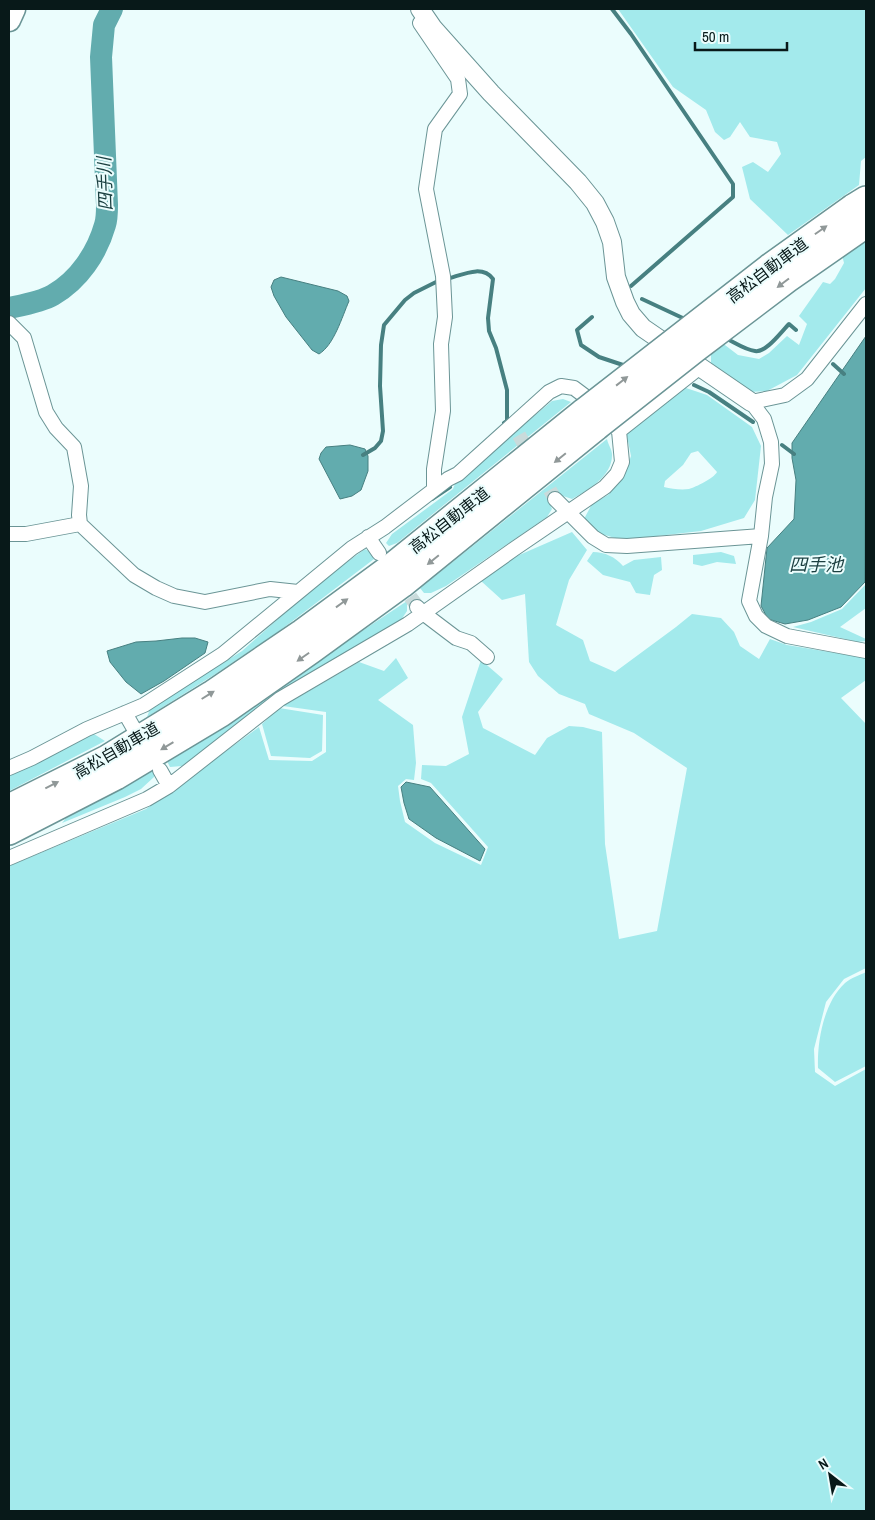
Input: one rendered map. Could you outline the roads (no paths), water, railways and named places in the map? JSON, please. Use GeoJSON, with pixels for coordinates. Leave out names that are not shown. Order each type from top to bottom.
{"type":"FeatureCollection","features":[{"type":"Feature","properties":{"kind":"highway","name":"高松自動車道"},"geometry":{"type":"LineString","coordinates":[[9,832],[116,777],[221,714],[311,652],[402,585],[600,423],[769,267],[862,210]]}},
{"type":"Feature","properties":{"kind":"highway","name":"高松自動車道"},"geometry":{"type":"LineString","coordinates":[[9,807],[107,758],[211,694],[302,632],[393,565],[600,423]]}},
{"type":"Feature","properties":{"kind":"main road"},"geometry":{"type":"LineString","coordinates":[[9,20],[14,9]]}},
{"type":"Feature","properties":{"kind":"street"},"geometry":{"type":"LineString","coordinates":[[421,10],[420,22],[458,79],[460,94],[435,129],[426,189],[443,278],[445,317],[441,344],[443,412],[434,469],[434,489]]}},
{"type":"Feature","properties":{"kind":"street"},"geometry":{"type":"LineString","coordinates":[[421,10],[433,28],[491,93],[578,182],[595,203],[605,222],[612,242],[616,276],[631,314],[643,328],[750,402],[764,419],[771,442],[772,464],[749,601],[756,616],[766,626],[787,636],[866,651]]}},
{"type":"Feature","properties":{"kind":"street"},"geometry":{"type":"LineString","coordinates":[[750,402],[785,395],[807,379],[866,304]]}},
{"type":"Feature","properties":{"kind":"street"},"geometry":{"type":"LineString","coordinates":[[9,323],[24,338],[46,412],[56,428],[74,447],[81,486],[80,524],[134,574],[156,588],[174,596],[205,602],[270,589],[298,592]]}},
{"type":"Feature","properties":{"kind":"street"},"geometry":{"type":"LineString","coordinates":[[600,423],[700,367]]}},
{"type":"Feature","properties":{"kind":"street"},"geometry":{"type":"LineString","coordinates":[[9,768],[87,729],[144,705],[223,654],[352,548],[458,474],[516,430],[549,392],[561,386],[574,388],[586,397],[622,462],[617,474],[605,486],[420,610],[408,624],[280,699],[170,786],[147,799],[9,858]]}},
{"type":"Feature","properties":{"kind":"street"},"geometry":{"type":"LineString","coordinates":[[555,499],[593,537],[606,545],[627,546],[761,536]]}},
{"type":"Feature","properties":{"kind":"street"},"geometry":{"type":"LineString","coordinates":[[9,534],[26,534],[80,524]]}},
{"type":"Feature","properties":{"kind":"street"},"geometry":{"type":"LineString","coordinates":[[368,537],[379,553]]}},
{"type":"Feature","properties":{"kind":"street"},"geometry":{"type":"LineString","coordinates":[[420,610],[456,638],[471,643],[487,657]]}},
{"type":"Feature","properties":{"kind":"street"},"geometry":{"type":"LineString","coordinates":[[125,713],[133,727]]}},
{"type":"Feature","properties":{"kind":"street"},"geometry":{"type":"LineString","coordinates":[[160,770],[170,786]]}},
{"type":"Feature","properties":{"kind":"water"},"geometry":{"type":"Polygon","coordinates":[[[281,277],[338,291],[347,296],[349,301],[337,330],[329,344],[319,354],[312,350],[286,317],[274,296],[271,287],[274,280],[281,277]]]}},
{"type":"Feature","properties":{"kind":"water","name":"四手池"},"geometry":{"type":"Polygon","coordinates":[[[866,336],[865,582],[841,607],[808,620],[785,624],[768,619],[761,606],[767,548],[794,519],[796,480],[792,458],[792,443],[866,336]]]}},
{"type":"Feature","properties":{"kind":"water"},"geometry":{"type":"Polygon","coordinates":[[[350,445],[365,449],[368,456],[368,471],[361,490],[352,496],[340,499],[319,459],[326,447],[350,445]]]}},
{"type":"Feature","properties":{"kind":"water"},"geometry":{"type":"Polygon","coordinates":[[[195,638],[208,642],[205,653],[141,694],[126,682],[110,662],[107,651],[136,642],[195,638]]]}},
{"type":"Feature","properties":{"kind":"water"},"geometry":{"type":"Polygon","coordinates":[[[406,782],[430,787],[485,849],[480,861],[436,838],[409,819],[401,787],[406,782]]]}},
{"type":"Feature","properties":{"kind":"waterway","name":"四手川"},"geometry":{"type":"LineString","coordinates":[[9,308],[43,300],[71,282],[86,265],[102,235],[107,205],[101,57],[104,25],[112,9]]}},
{"type":"Feature","properties":{"kind":"waterway"},"geometry":{"type":"LineString","coordinates":[[612,9],[733,184],[733,197],[631,286]]}},
{"type":"Feature","properties":{"kind":"waterway"},"geometry":{"type":"LineString","coordinates":[[447,279],[478,271],[493,279],[488,318],[489,331],[496,348],[507,390],[507,421],[504,423]]}},
{"type":"Feature","properties":{"kind":"waterway"},"geometry":{"type":"LineString","coordinates":[[363,455],[375,448],[381,441],[383,431],[380,386],[381,345],[384,325],[405,300],[414,293],[440,280]]}},
{"type":"Feature","properties":{"kind":"waterway"},"geometry":{"type":"LineString","coordinates":[[642,299],[687,320]]}},
{"type":"Feature","properties":{"kind":"waterway"},"geometry":{"type":"LineString","coordinates":[[592,317],[577,330],[581,345],[599,357],[626,366]]}},
{"type":"Feature","properties":{"kind":"waterway"},"geometry":{"type":"LineString","coordinates":[[725,338],[747,349],[759,351],[778,337],[789,324],[796,330]]}},
{"type":"Feature","properties":{"kind":"waterway"},"geometry":{"type":"LineString","coordinates":[[833,364],[844,374]]}},
{"type":"Feature","properties":{"kind":"waterway"},"geometry":{"type":"LineString","coordinates":[[694,385],[709,392],[753,422]]}},
{"type":"Feature","properties":{"kind":"waterway"},"geometry":{"type":"LineString","coordinates":[[782,445],[794,454]]}},
{"type":"Feature","properties":{"kind":"waterway"},"geometry":{"type":"LineString","coordinates":[[432,499],[450,487]]}},
{"type":"Feature","properties":{"kind":"tunnel"},"geometry":{"type":"LineString","coordinates":[[519,435],[555,499]]}},
{"type":"Feature","properties":{"kind":"tunnel"},"geometry":{"type":"LineString","coordinates":[[398,580],[417,606]]}}]}
